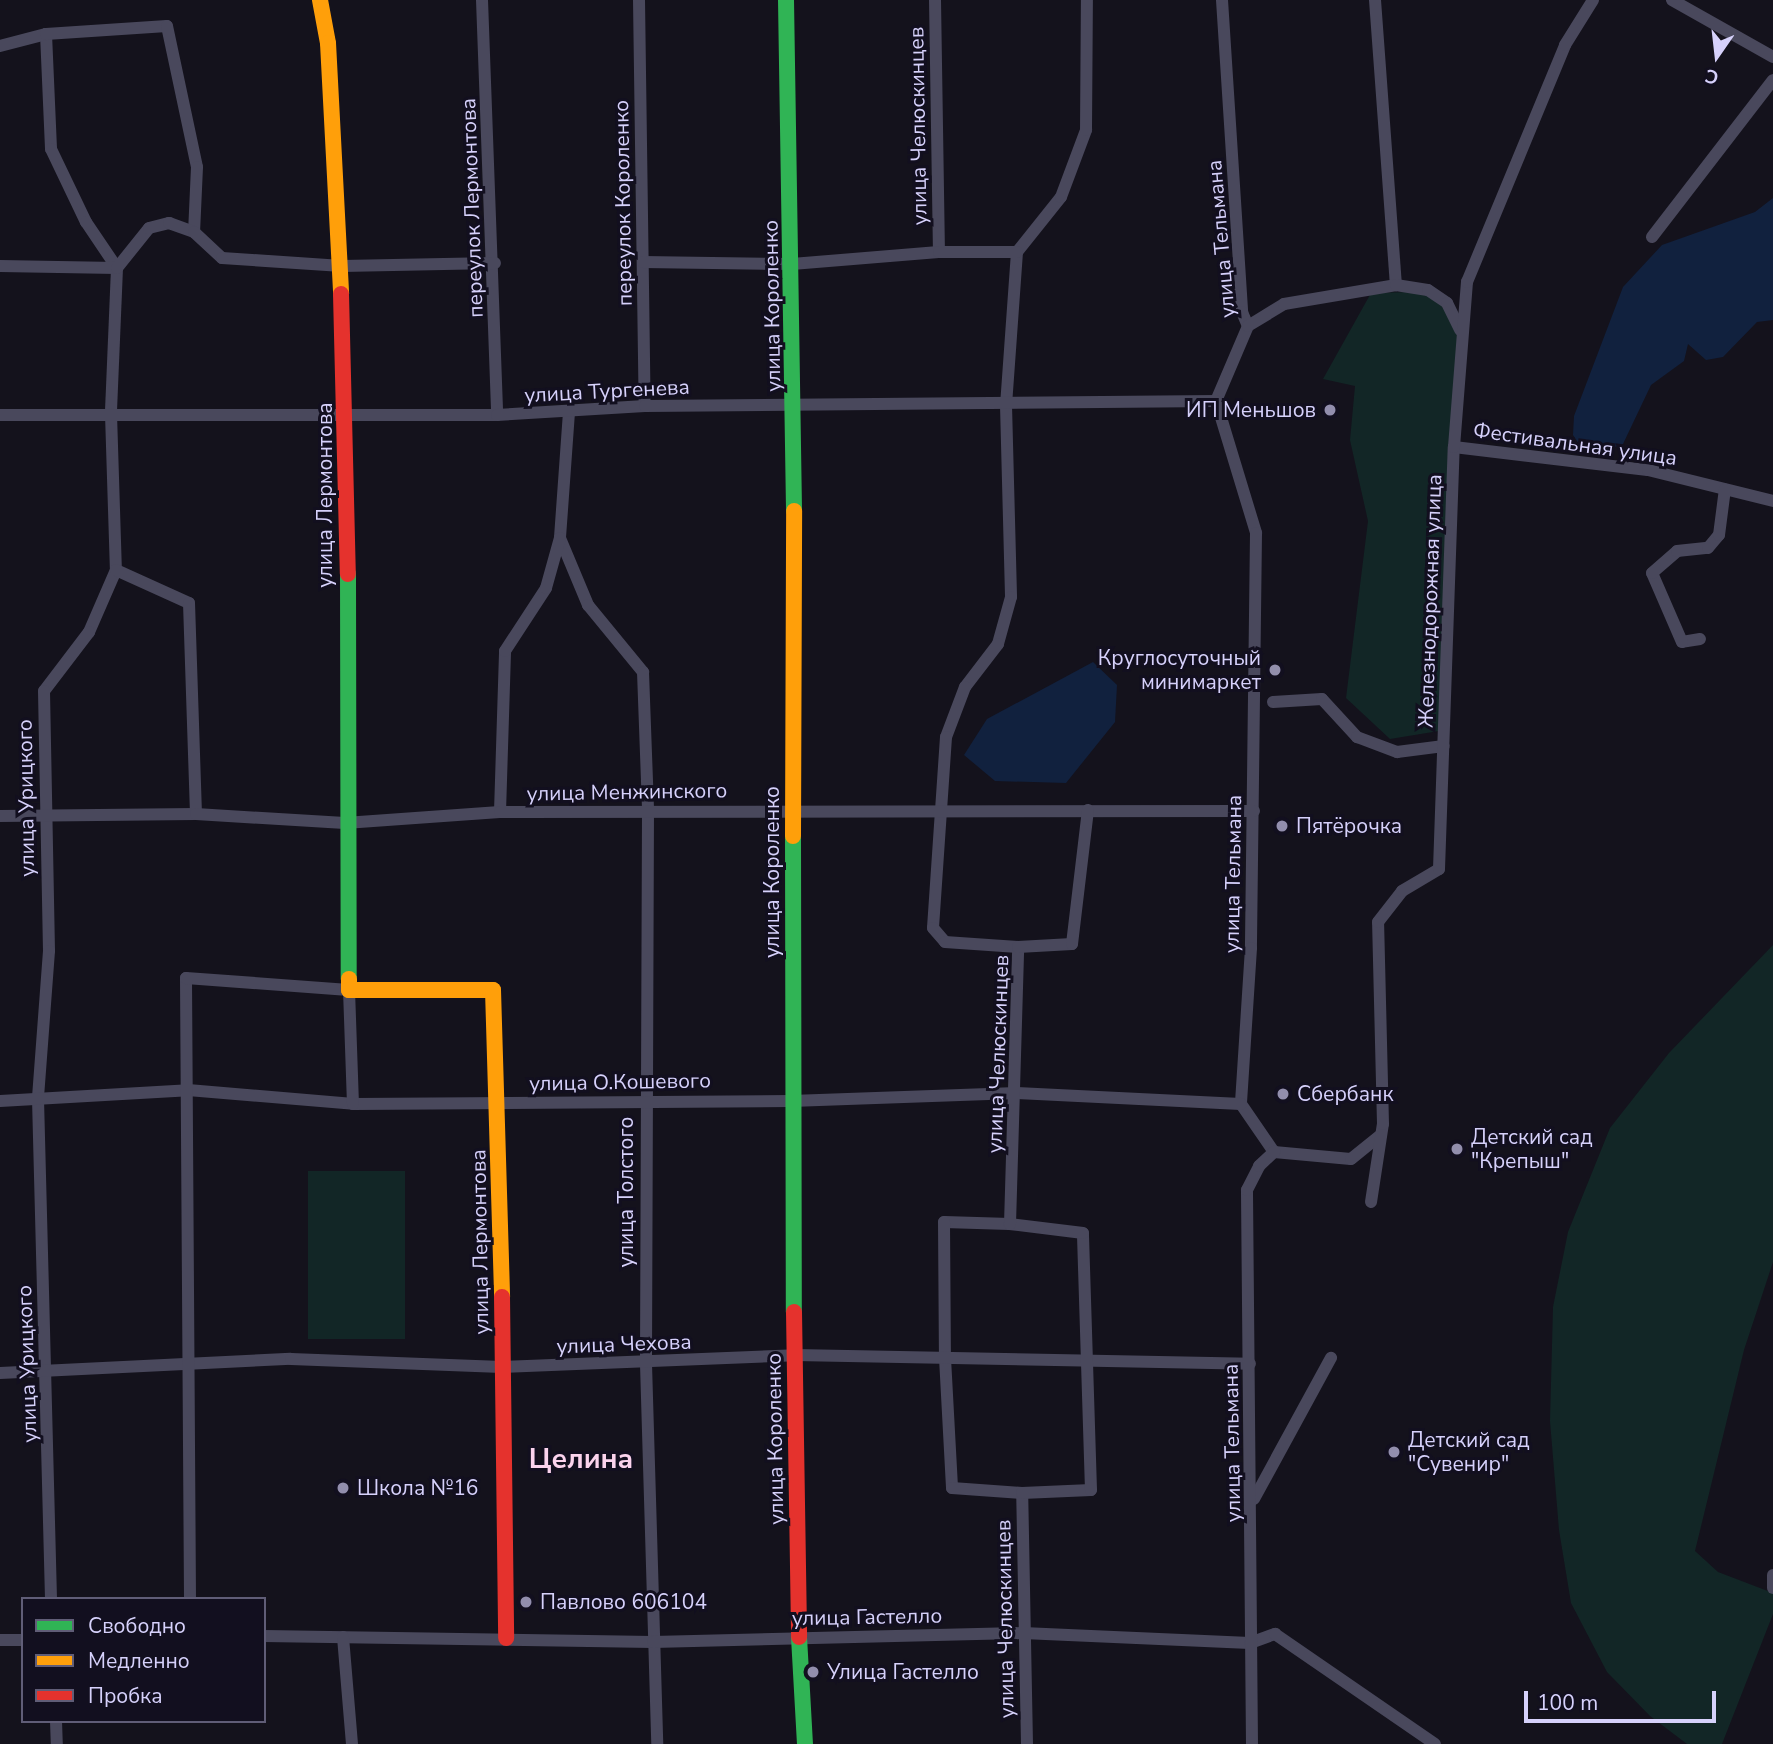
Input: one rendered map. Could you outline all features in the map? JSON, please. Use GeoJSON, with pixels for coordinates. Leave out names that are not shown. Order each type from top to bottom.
{"type":"FeatureCollection","features":[{"type":"Feature","properties":{"kind":"street","name":"улица Лермонтова"},"geometry":{"type":"LineString","coordinates":[[320,0],[328,43],[342,266],[347,415],[345,823],[353,1104]]}},
{"type":"Feature","properties":{"kind":"street","name":"переулок Лермонтова"},"geometry":{"type":"LineString","coordinates":[[482,0],[495,263],[497,415]]}},
{"type":"Feature","properties":{"kind":"street","name":"переулок Короленко"},"geometry":{"type":"LineString","coordinates":[[639,0],[645,406]]}},
{"type":"Feature","properties":{"kind":"street","name":"улица Короленко"},"geometry":{"type":"LineString","coordinates":[[786,0],[795,404],[791,1101],[799,1638],[805,1744]]}},
{"type":"Feature","properties":{"kind":"street","name":"улица Челюскинцев"},"geometry":{"type":"LineString","coordinates":[[935,0],[939,252]]}},
{"type":"Feature","properties":{"kind":"street"},"geometry":{"type":"LineString","coordinates":[[1018,947],[945,942],[933,928],[938,809],[946,737],[965,687],[998,644],[1011,597],[1006,405],[1017,252],[1061,197],[1086,130],[1087,0]]}},
{"type":"Feature","properties":{"kind":"street","name":"улица Тельмана"},"geometry":{"type":"LineString","coordinates":[[1222,0],[1242,312],[1248,326],[1216,401],[1256,533],[1254,811],[1241,1104]]}},
{"type":"Feature","properties":{"kind":"street"},"geometry":{"type":"LineString","coordinates":[[1375,0],[1396,285]]}},
{"type":"Feature","properties":{"kind":"street"},"geometry":{"type":"LineString","coordinates":[[1672,0],[1773,57]]}},
{"type":"Feature","properties":{"kind":"street","name":"Железнодорожная улица"},"geometry":{"type":"LineString","coordinates":[[1371,1202],[1381,1135],[1378,922],[1402,891],[1439,869],[1454,447],[1460,330],[1467,282],[1586,2]]}},
{"type":"Feature","properties":{"kind":"street"},"geometry":{"type":"LineString","coordinates":[[0,46],[46,34],[167,26],[197,167],[194,232]]}},
{"type":"Feature","properties":{"kind":"street"},"geometry":{"type":"LineString","coordinates":[[46,34],[51,149],[86,222],[117,268]]}},
{"type":"Feature","properties":{"kind":"street"},"geometry":{"type":"LineString","coordinates":[[1652,237],[1773,80]]}},
{"type":"Feature","properties":{"kind":"street"},"geometry":{"type":"LineString","coordinates":[[117,268],[149,228],[169,223],[194,232],[222,258],[342,266],[495,263]]}},
{"type":"Feature","properties":{"kind":"street"},"geometry":{"type":"LineString","coordinates":[[643,262],[792,264],[939,252],[1017,252]]}},
{"type":"Feature","properties":{"kind":"street"},"geometry":{"type":"LineString","coordinates":[[0,265],[117,268]]}},
{"type":"Feature","properties":{"kind":"street","name":"улица Урицкого"},"geometry":{"type":"LineString","coordinates":[[51,1597],[38,1099],[49,951],[43,816],[44,691],[89,632],[116,570],[111,414],[117,268]]}},
{"type":"Feature","properties":{"kind":"street"},"geometry":{"type":"LineString","coordinates":[[1248,326],[1284,304],[1396,285],[1428,290],[1447,303],[1460,330]]}},
{"type":"Feature","properties":{"kind":"street","name":"улица Тургенева"},"geometry":{"type":"LineString","coordinates":[[0,415],[497,415],[645,406],[1006,405],[1216,401]]}},
{"type":"Feature","properties":{"kind":"street","name":"улица Толстого"},"geometry":{"type":"LineString","coordinates":[[500,812],[505,651],[546,588],[560,538],[569,412]]}},
{"type":"Feature","properties":{"kind":"street","name":"Фестивальная улица"},"geometry":{"type":"LineString","coordinates":[[1454,447],[1648,470],[1773,501]]}},
{"type":"Feature","properties":{"kind":"street"},"geometry":{"type":"LineString","coordinates":[[1700,639],[1682,642],[1652,573],[1677,551],[1708,548],[1720,535],[1725,489]]}},
{"type":"Feature","properties":{"kind":"street","name":"улица Толстого"},"geometry":{"type":"LineString","coordinates":[[560,538],[588,605],[643,672],[648,811],[644,1099],[646,1364],[657,1744]]}},
{"type":"Feature","properties":{"kind":"street"},"geometry":{"type":"LineString","coordinates":[[116,570],[189,603],[196,814]]}},
{"type":"Feature","properties":{"kind":"street"},"geometry":{"type":"LineString","coordinates":[[1273,702],[1322,699],[1357,737],[1397,752],[1444,746]]}},
{"type":"Feature","properties":{"kind":"street","name":"улица Менжинского"},"geometry":{"type":"LineString","coordinates":[[0,816],[196,814],[345,823],[500,812],[794,809],[1254,811]]}},
{"type":"Feature","properties":{"kind":"street","name":"улица Челюскинцев"},"geometry":{"type":"LineString","coordinates":[[1010,1224],[1017,1093],[1018,947],[1072,944],[1088,810]]}},
{"type":"Feature","properties":{"kind":"street","name":"улица Лермонтова"},"geometry":{"type":"LineString","coordinates":[[190,1597],[186,978],[349,990],[493,990],[499,1103],[506,1638]]}},
{"type":"Feature","properties":{"kind":"street","name":"улица О.Кошевого"},"geometry":{"type":"LineString","coordinates":[[0,1101],[188,1090],[353,1104],[644,1099],[791,1101],[1017,1093],[1241,1104]]}},
{"type":"Feature","properties":{"kind":"street"},"geometry":{"type":"LineString","coordinates":[[1241,1104],[1274,1152],[1351,1159],[1381,1135]]}},
{"type":"Feature","properties":{"kind":"street","name":"улица Тельмана"},"geometry":{"type":"LineString","coordinates":[[1252,1744],[1252,1501],[1247,1189],[1259,1166],[1274,1152]]}},
{"type":"Feature","properties":{"kind":"street","name":"улица Челюскинцев"},"geometry":{"type":"LineString","coordinates":[[944,1222],[1010,1224],[1083,1233],[1091,1490],[1022,1493],[952,1488],[945,1358],[944,1222]]}},
{"type":"Feature","properties":{"kind":"street","name":"улица Чехова"},"geometry":{"type":"LineString","coordinates":[[0,1373],[290,1359],[502,1367],[646,1364],[795,1355],[1250,1364]]}},
{"type":"Feature","properties":{"kind":"street"},"geometry":{"type":"LineString","coordinates":[[1252,1501],[1331,1358]]}},
{"type":"Feature","properties":{"kind":"street","name":"улица Челюскинцев"},"geometry":{"type":"LineString","coordinates":[[1022,1493],[1027,1744]]}},
{"type":"Feature","properties":{"kind":"street"},"geometry":{"type":"LineString","coordinates":[[1773,1575],[1773,1588]]}},
{"type":"Feature","properties":{"kind":"street","name":"улица Гастелло"},"geometry":{"type":"LineString","coordinates":[[266,1636],[653,1642],[1023,1633],[1250,1643],[1275,1634],[1435,1744]]}},
{"type":"Feature","properties":{"kind":"street"},"geometry":{"type":"LineString","coordinates":[[343,1637],[352,1744]]}},
{"type":"Feature","properties":{"kind":"street"},"geometry":{"type":"LineString","coordinates":[[0,1640],[21,1640]]}},
{"type":"Feature","properties":{"kind":"street"},"geometry":{"type":"LineString","coordinates":[[56,1723],[57,1744]]}},
{"type":"Feature","properties":{"kind":"green space"},"geometry":{"type":"Polygon","coordinates":[[[1410,292],[1434,296],[1460,330],[1445,730],[1390,739],[1346,698],[1368,521],[1350,440],[1355,386],[1323,379],[1371,293],[1410,292]]]}},
{"type":"Feature","properties":{"kind":"green space"},"geometry":{"type":"Polygon","coordinates":[[[1773,945],[1773,1262],[1744,1350],[1695,1551],[1718,1572],[1773,1593],[1773,1614],[1722,1744],[1687,1744],[1650,1716],[1607,1672],[1571,1603],[1559,1530],[1550,1421],[1553,1307],[1568,1232],[1610,1128],[1669,1053],[1773,945]]]}},
{"type":"Feature","properties":{"kind":"green space"},"geometry":{"type":"Polygon","coordinates":[[[308,1171],[405,1171],[405,1339],[308,1339],[308,1171]]]}},
{"type":"Feature","properties":{"kind":"water"},"geometry":{"type":"Polygon","coordinates":[[[1773,198],[1773,320],[1757,322],[1723,357],[1706,360],[1688,344],[1684,361],[1651,385],[1623,444],[1598,453],[1581,447],[1573,435],[1574,416],[1623,287],[1662,245],[1755,212],[1773,198]]]}},
{"type":"Feature","properties":{"kind":"water"},"geometry":{"type":"Polygon","coordinates":[[[1093,662],[1117,685],[1115,722],[1066,783],[995,781],[964,755],[987,719],[1093,662]]]}},
{"type":"Feature","properties":{"kind":"traffic: fast"},"geometry":{"type":"LineString","coordinates":[[786,0],[794,511]]}},
{"type":"Feature","properties":{"kind":"traffic: fast"},"geometry":{"type":"LineString","coordinates":[[348,574],[349,979]]}},
{"type":"Feature","properties":{"kind":"traffic: fast"},"geometry":{"type":"LineString","coordinates":[[793,836],[794,1312]]}},
{"type":"Feature","properties":{"kind":"traffic: fast"},"geometry":{"type":"LineString","coordinates":[[799,1637],[805,1744]]}},
{"type":"Feature","properties":{"kind":"traffic: slow"},"geometry":{"type":"LineString","coordinates":[[320,0],[328,43],[341,294]]}},
{"type":"Feature","properties":{"kind":"traffic: slow"},"geometry":{"type":"LineString","coordinates":[[793,836],[794,511]]}},
{"type":"Feature","properties":{"kind":"traffic: slow"},"geometry":{"type":"LineString","coordinates":[[349,979],[349,990],[493,990],[502,1297]]}},
{"type":"Feature","properties":{"kind":"traffic: jam"},"geometry":{"type":"LineString","coordinates":[[341,294],[348,574]]}},
{"type":"Feature","properties":{"kind":"traffic: jam"},"geometry":{"type":"LineString","coordinates":[[502,1297],[506,1638]]}},
{"type":"Feature","properties":{"kind":"traffic: jam"},"geometry":{"type":"LineString","coordinates":[[794,1312],[799,1637]]}},
{"type":"Feature","properties":{"kind":"place","name":"ИП Меньшов"},"geometry":{"type":"Point","coordinates":[1330,410]}},
{"type":"Feature","properties":{"kind":"place","name":"Круглосуточный минимаркет"},"geometry":{"type":"Point","coordinates":[1275,670]}},
{"type":"Feature","properties":{"kind":"place","name":"Пятёрочка"},"geometry":{"type":"Point","coordinates":[1282,826]}},
{"type":"Feature","properties":{"kind":"place","name":"Сбербанк"},"geometry":{"type":"Point","coordinates":[1283,1094]}},
{"type":"Feature","properties":{"kind":"place","name":"Детский сад \"Крепыш\""},"geometry":{"type":"Point","coordinates":[1457,1149]}},
{"type":"Feature","properties":{"kind":"place","name":"Детский сад \"Сувенир\""},"geometry":{"type":"Point","coordinates":[1394,1452]}},
{"type":"Feature","properties":{"kind":"place","name":"Школа №16"},"geometry":{"type":"Point","coordinates":[343,1488]}},
{"type":"Feature","properties":{"kind":"place","name":"Павлово 606104"},"geometry":{"type":"Point","coordinates":[526,1602]}},
{"type":"Feature","properties":{"kind":"place","name":"Улица Гастелло"},"geometry":{"type":"Point","coordinates":[813,1672]}},
{"type":"Feature","properties":{"kind":"district","name":"Целина"},"geometry":{"type":"Point","coordinates":[581,1459]}}]}
